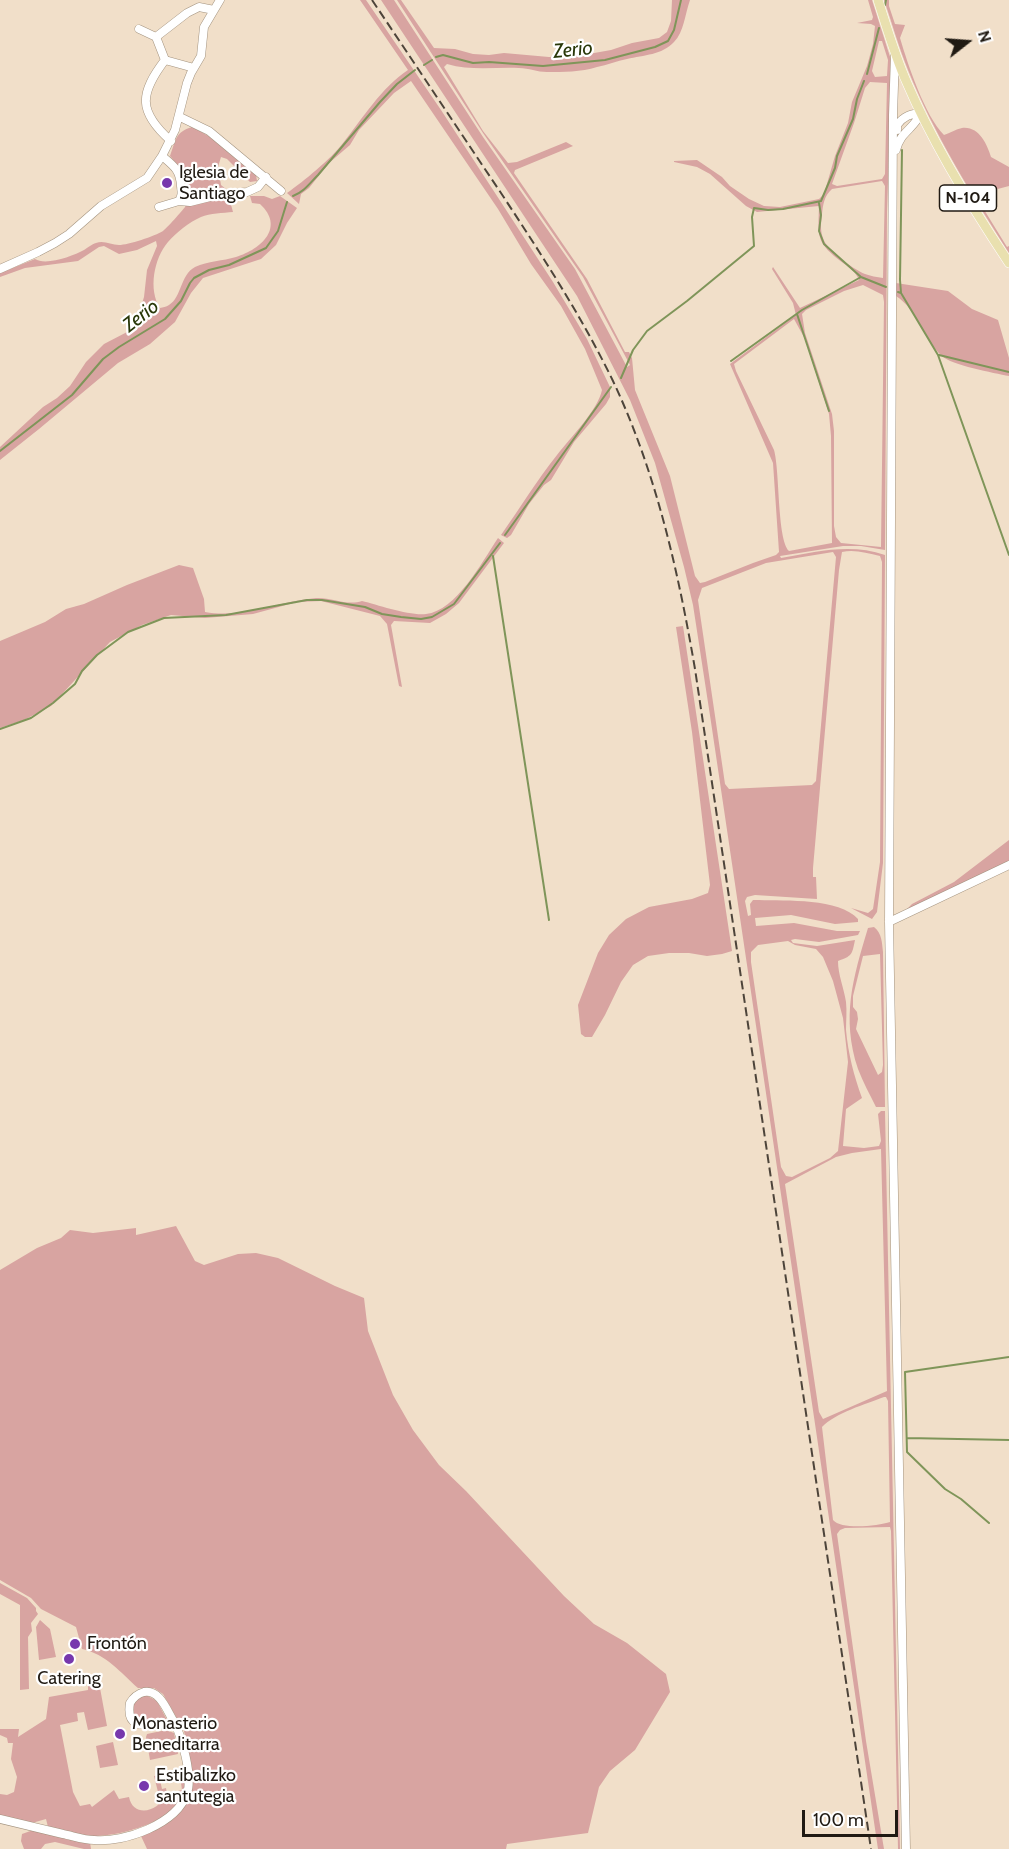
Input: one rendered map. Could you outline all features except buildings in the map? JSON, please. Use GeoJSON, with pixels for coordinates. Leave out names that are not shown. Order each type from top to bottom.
{"type":"FeatureCollection","features":[{"type":"Feature","properties":{"kind":"main road","name":"N-104"},"geometry":{"type":"LineString","coordinates":[[878,0],[895,53],[921,113],[974,208],[1009,263]]}},
{"type":"Feature","properties":{"kind":"street"},"geometry":{"type":"LineString","coordinates":[[0,269],[38,252],[69,234],[101,206],[147,178],[171,141],[180,117],[187,83],[201,56],[204,27],[220,0]]}},
{"type":"Feature","properties":{"kind":"street"},"geometry":{"type":"LineString","coordinates":[[156,37],[187,13],[199,7],[214,10]]}},
{"type":"Feature","properties":{"kind":"street"},"geometry":{"type":"LineString","coordinates":[[140,29],[156,37],[165,60]]}},
{"type":"Feature","properties":{"kind":"street"},"geometry":{"type":"LineString","coordinates":[[895,53],[901,130]]}},
{"type":"Feature","properties":{"kind":"street"},"geometry":{"type":"LineString","coordinates":[[165,60],[194,68]]}},
{"type":"Feature","properties":{"kind":"street"},"geometry":{"type":"LineString","coordinates":[[165,60],[148,87],[145,102],[148,114],[159,131],[171,141]]}},
{"type":"Feature","properties":{"kind":"street"},"geometry":{"type":"LineString","coordinates":[[901,130],[921,113]]}},
{"type":"Feature","properties":{"kind":"street"},"geometry":{"type":"LineString","coordinates":[[906,1849],[889,922],[894,157],[901,130],[901,119],[910,114],[921,113]]}},
{"type":"Feature","properties":{"kind":"street"},"geometry":{"type":"LineString","coordinates":[[180,117],[209,131],[281,191]]}},
{"type":"Feature","properties":{"kind":"street"},"geometry":{"type":"LineString","coordinates":[[901,130],[930,131]]}},
{"type":"Feature","properties":{"kind":"street"},"geometry":{"type":"LineString","coordinates":[[162,156],[175,166],[180,175],[182,195],[178,201]]}},
{"type":"Feature","properties":{"kind":"street"},"geometry":{"type":"LineString","coordinates":[[159,207],[178,201],[190,202],[222,194],[247,192],[258,187],[266,177]]}},
{"type":"Feature","properties":{"kind":"street"},"geometry":{"type":"LineString","coordinates":[[889,922],[1009,865]]}},
{"type":"Feature","properties":{"kind":"street"},"geometry":{"type":"LineString","coordinates":[[0,1819],[96,1841],[148,1831],[168,1817],[182,1803],[188,1790],[186,1765],[180,1734],[176,1726],[155,1694],[147,1692],[139,1694],[130,1703],[131,1716],[139,1725],[176,1726]]}},
{"type":"Feature","properties":{"kind":"shaded area"},"geometry":{"type":"Polygon","coordinates":[[[360,0],[366,0],[553,282],[587,339],[610,387],[610,397],[606,404],[574,442],[551,480],[529,504],[507,538],[501,535],[536,484],[589,415],[602,390],[585,349],[561,306],[411,81],[394,93],[359,130],[350,145],[329,163],[309,188],[301,194],[299,204],[287,193],[332,156],[381,94],[408,70],[360,0]]]}},
{"type":"Feature","properties":{"kind":"shaded area"},"geometry":{"type":"Polygon","coordinates":[[[381,0],[394,0],[483,137],[575,269],[627,367],[630,365],[583,277],[483,133],[397,0],[401,0],[434,48],[455,49],[473,54],[504,53],[549,57],[583,55],[659,38],[667,32],[671,21],[672,0],[690,0],[677,38],[664,50],[652,54],[591,69],[572,71],[543,72],[519,68],[474,68],[447,64],[444,67],[483,131],[508,163],[517,162],[566,142],[573,146],[515,170],[514,173],[587,279],[625,352],[629,352],[632,358],[635,390],[670,476],[695,576],[700,583],[779,552],[773,463],[730,364],[796,315],[793,303],[772,269],[773,267],[800,308],[859,280],[852,270],[834,256],[820,239],[819,206],[757,212],[746,206],[710,174],[697,167],[674,161],[697,160],[722,177],[730,186],[764,206],[780,207],[819,199],[824,194],[848,123],[852,102],[867,66],[873,44],[875,26],[857,23],[872,20],[868,0],[872,0],[892,63],[887,212],[885,550],[843,546],[780,556],[781,558],[846,549],[872,551],[885,555],[883,863],[877,912],[872,919],[851,908],[868,913],[873,909],[880,862],[882,562],[880,556],[856,551],[842,552],[839,570],[813,868],[813,877],[816,877],[817,899],[755,895],[747,897],[745,901],[748,916],[751,915],[750,904],[753,900],[783,900],[838,907],[858,919],[858,922],[835,924],[791,915],[755,918],[756,926],[794,923],[837,931],[860,931],[858,935],[819,942],[791,940],[793,943],[817,946],[855,940],[851,954],[838,961],[846,1002],[848,1047],[862,1098],[846,1109],[843,1146],[864,1148],[879,1146],[881,1141],[878,1114],[885,1111],[900,1849],[898,1849],[891,1531],[890,1527],[845,1528],[837,1534],[866,1741],[884,1849],[878,1849],[693,605],[655,463],[630,400],[577,296],[381,0]],[[879,41],[872,71],[875,77],[887,76],[888,60],[882,41],[879,41]],[[870,82],[865,88],[832,184],[837,186],[882,179],[885,174],[887,83],[870,82]],[[882,181],[832,189],[827,195],[821,220],[821,232],[825,243],[854,268],[867,275],[883,278],[885,186],[882,181]],[[863,285],[844,291],[802,314],[805,333],[832,414],[836,537],[841,543],[881,547],[883,295],[863,285]],[[794,319],[734,364],[774,450],[785,544],[789,551],[832,543],[829,414],[805,339],[794,319]],[[833,552],[766,563],[702,588],[698,600],[725,784],[729,789],[812,785],[816,781],[836,557],[833,552]],[[788,941],[758,945],[751,952],[781,1167],[786,1176],[792,1177],[830,1158],[838,1151],[848,1062],[843,1018],[833,981],[823,957],[816,949],[795,945],[788,941]],[[881,1149],[836,1157],[785,1184],[819,1412],[823,1419],[887,1391],[881,1149]],[[884,1397],[835,1417],[822,1427],[833,1520],[844,1525],[869,1526],[890,1522],[888,1401],[884,1397]]]}},
{"type":"Feature","properties":{"kind":"shaded area"},"geometry":{"type":"Polygon","coordinates":[[[884,0],[889,0],[895,24],[905,25],[900,38],[903,49],[918,90],[937,126],[944,135],[962,128],[973,130],[985,142],[991,157],[1009,167],[1009,186],[975,195],[1007,247],[1009,246],[1009,253],[942,141],[918,94],[884,0]]]}},
{"type":"Feature","properties":{"kind":"shaded area"},"geometry":{"type":"Polygon","coordinates":[[[192,127],[234,155],[256,175],[257,181],[250,182],[227,159],[221,157],[218,167],[221,185],[227,190],[233,212],[201,217],[183,228],[168,242],[159,257],[154,274],[154,292],[160,308],[168,306],[173,301],[186,275],[195,267],[236,257],[262,243],[270,229],[270,221],[260,204],[252,203],[250,196],[264,196],[272,199],[280,196],[297,208],[276,245],[261,259],[203,278],[191,293],[175,322],[150,344],[118,363],[0,460],[0,447],[43,407],[70,386],[86,362],[104,344],[129,331],[137,320],[144,297],[147,270],[157,246],[156,241],[137,250],[119,254],[104,246],[78,261],[25,268],[0,277],[0,273],[35,259],[52,261],[67,257],[99,242],[123,245],[163,231],[185,207],[187,201],[185,180],[170,156],[179,134],[192,127]]]}},
{"type":"Feature","properties":{"kind":"shaded area"},"geometry":{"type":"Polygon","coordinates":[[[896,283],[948,291],[972,309],[998,320],[1009,358],[1009,376],[963,365],[942,356],[935,349],[910,309],[896,296],[896,283]]]}},
{"type":"Feature","properties":{"kind":"shaded area"},"geometry":{"type":"Polygon","coordinates":[[[498,538],[504,543],[459,603],[446,614],[430,623],[394,621],[391,625],[402,687],[399,686],[387,624],[380,616],[321,601],[297,602],[253,614],[205,618],[171,615],[142,625],[110,642],[51,706],[24,720],[0,728],[0,641],[45,622],[66,609],[84,604],[179,565],[193,568],[204,599],[205,612],[233,613],[302,600],[322,598],[351,602],[362,601],[403,612],[426,614],[437,611],[458,595],[498,538]]]}},
{"type":"Feature","properties":{"kind":"shaded area"},"geometry":{"type":"Polygon","coordinates":[[[683,626],[732,951],[707,956],[669,953],[648,956],[633,965],[621,982],[592,1037],[585,1037],[581,1034],[578,1005],[598,953],[609,935],[626,919],[649,907],[692,899],[708,893],[710,885],[692,732],[676,627],[683,626]]]}},
{"type":"Feature","properties":{"kind":"shaded area"},"geometry":{"type":"Polygon","coordinates":[[[1009,840],[1009,862],[905,911],[912,904],[954,882],[1009,840]]]}},
{"type":"Feature","properties":{"kind":"shaded area"},"geometry":{"type":"Polygon","coordinates":[[[874,927],[879,932],[883,952],[885,1107],[876,1107],[864,1084],[858,1069],[850,1032],[851,998],[868,928],[874,927]],[[880,954],[863,956],[853,996],[853,1007],[858,1019],[856,1029],[878,1075],[882,1072],[880,954]]]}},
{"type":"Feature","properties":{"kind":"shaded area"},"geometry":{"type":"Polygon","coordinates":[[[176,1226],[195,1261],[204,1265],[238,1254],[256,1253],[278,1258],[364,1298],[368,1331],[393,1395],[413,1430],[439,1465],[564,1596],[594,1624],[627,1643],[666,1674],[670,1692],[635,1750],[610,1771],[599,1787],[588,1833],[507,1844],[506,1849],[147,1849],[141,1836],[166,1823],[175,1814],[193,1782],[184,1731],[163,1694],[154,1688],[138,1688],[106,1660],[91,1651],[82,1649],[76,1627],[41,1609],[31,1598],[0,1580],[0,1270],[37,1248],[61,1238],[70,1230],[93,1233],[136,1228],[136,1235],[176,1226]]]}},
{"type":"Feature","properties":{"kind":"shaded area"},"geometry":{"type":"Polygon","coordinates":[[[0,1583],[27,1598],[38,1614],[31,1623],[32,1631],[28,1637],[29,1689],[20,1690],[20,1605],[0,1594],[0,1583]]]}},
{"type":"Feature","properties":{"kind":"shaded area"},"geometry":{"type":"Polygon","coordinates":[[[40,1620],[50,1629],[56,1657],[39,1660],[36,1627],[40,1620]]]}},
{"type":"Feature","properties":{"kind":"shaded area"},"geometry":{"type":"Polygon","coordinates":[[[95,1684],[96,1689],[100,1688],[107,1726],[88,1730],[84,1712],[77,1713],[78,1721],[60,1725],[73,1792],[80,1806],[90,1804],[92,1807],[114,1790],[119,1799],[129,1797],[135,1808],[152,1809],[162,1801],[165,1795],[159,1796],[154,1776],[159,1775],[162,1789],[166,1788],[167,1794],[182,1790],[179,1768],[183,1767],[186,1783],[182,1797],[163,1817],[149,1824],[106,1835],[82,1835],[48,1827],[46,1819],[32,1823],[0,1816],[0,1794],[7,1795],[14,1792],[17,1777],[11,1759],[13,1743],[8,1743],[7,1738],[0,1735],[0,1729],[19,1729],[18,1737],[46,1719],[49,1697],[88,1690],[88,1686],[95,1684]]]}},
{"type":"Feature","properties":{"kind":"shaded area"},"geometry":{"type":"Polygon","coordinates":[[[146,1695],[157,1701],[167,1720],[144,1722],[136,1717],[132,1705],[136,1699],[146,1695]]]}},
{"type":"Feature","properties":{"kind":"shaded area"},"geometry":{"type":"Polygon","coordinates":[[[166,1730],[174,1733],[178,1754],[150,1760],[147,1734],[166,1730]]]}},
{"type":"Feature","properties":{"kind":"shaded area"},"geometry":{"type":"Polygon","coordinates":[[[113,1742],[118,1765],[100,1768],[96,1746],[113,1742]]]}},
{"type":"Feature","properties":{"kind":"shaded area"},"geometry":{"type":"Polygon","coordinates":[[[36,1829],[90,1842],[91,1849],[55,1842],[45,1844],[41,1849],[24,1849],[21,1841],[22,1834],[36,1829]]]}},
{"type":"Feature","properties":{"kind":"waterway","name":"Zerio"},"geometry":{"type":"LineString","coordinates":[[436,57],[443,55],[473,63],[543,66],[605,60],[655,47],[668,41],[674,30],[681,0]]}},
{"type":"Feature","properties":{"kind":"waterway"},"geometry":{"type":"LineString","coordinates":[[885,5],[886,0]]}},
{"type":"Feature","properties":{"kind":"waterway"},"geometry":{"type":"LineString","coordinates":[[867,74],[879,28]]}},
{"type":"Feature","properties":{"kind":"waterway","name":"Zerio"},"geometry":{"type":"LineString","coordinates":[[424,65],[432,60]]}},
{"type":"Feature","properties":{"kind":"waterway","name":"Zerio"},"geometry":{"type":"LineString","coordinates":[[293,196],[318,175],[380,102],[397,84],[415,70]]}},
{"type":"Feature","properties":{"kind":"waterway"},"geometry":{"type":"LineString","coordinates":[[621,378],[633,350],[647,331],[754,246],[752,217],[754,208],[783,209],[821,201],[853,119],[864,81]]}},
{"type":"Feature","properties":{"kind":"waterway"},"geometry":{"type":"LineString","coordinates":[[901,293],[902,150]]}},
{"type":"Feature","properties":{"kind":"waterway","name":"Zerio"},"geometry":{"type":"LineString","coordinates":[[0,451],[72,395],[103,359],[165,319],[181,301],[194,278],[266,248],[278,231],[287,202]]}},
{"type":"Feature","properties":{"kind":"waterway"},"geometry":{"type":"LineString","coordinates":[[819,203],[821,215],[819,231],[824,244],[861,277],[886,287]]}},
{"type":"Feature","properties":{"kind":"waterway"},"geometry":{"type":"LineString","coordinates":[[731,361],[802,310],[861,277]]}},
{"type":"Feature","properties":{"kind":"waterway"},"geometry":{"type":"LineString","coordinates":[[898,292],[901,293],[938,355],[1009,555]]}},
{"type":"Feature","properties":{"kind":"waterway"},"geometry":{"type":"LineString","coordinates":[[797,314],[829,411]]}},
{"type":"Feature","properties":{"kind":"waterway"},"geometry":{"type":"LineString","coordinates":[[939,355],[1009,372]]}},
{"type":"Feature","properties":{"kind":"waterway"},"geometry":{"type":"LineString","coordinates":[[505,535],[611,387]]}},
{"type":"Feature","properties":{"kind":"waterway"},"geometry":{"type":"LineString","coordinates":[[0,729],[31,718],[53,703],[75,684],[82,671],[97,655],[128,632],[164,618],[226,615],[307,600],[365,607],[382,614],[401,617],[421,619],[432,617],[454,604],[500,543]]}},
{"type":"Feature","properties":{"kind":"waterway"},"geometry":{"type":"LineString","coordinates":[[493,556],[549,920]]}},
{"type":"Feature","properties":{"kind":"waterway"},"geometry":{"type":"LineString","coordinates":[[989,1523],[961,1499],[945,1489],[907,1452],[905,1372],[1009,1357]]}},
{"type":"Feature","properties":{"kind":"waterway"},"geometry":{"type":"LineString","coordinates":[[907,1438],[1009,1440]]}},
{"type":"Feature","properties":{"kind":"railway"},"geometry":{"type":"LineString","coordinates":[[372,0],[531,239],[588,332],[628,415],[642,450],[664,522],[695,669],[871,1849]]}},
{"type":"Feature","properties":{"kind":"place","name":"Iglesia de Santiago"},"geometry":{"type":"Point","coordinates":[167,183]}},
{"type":"Feature","properties":{"kind":"place","name":"Frontón"},"geometry":{"type":"Point","coordinates":[75,1644]}},
{"type":"Feature","properties":{"kind":"place","name":"Catering"},"geometry":{"type":"Point","coordinates":[69,1659]}},
{"type":"Feature","properties":{"kind":"place","name":"Monasterio Beneditarra"},"geometry":{"type":"Point","coordinates":[120,1734]}},
{"type":"Feature","properties":{"kind":"place","name":"Estibalizko santutegia"},"geometry":{"type":"Point","coordinates":[144,1786]}}]}
